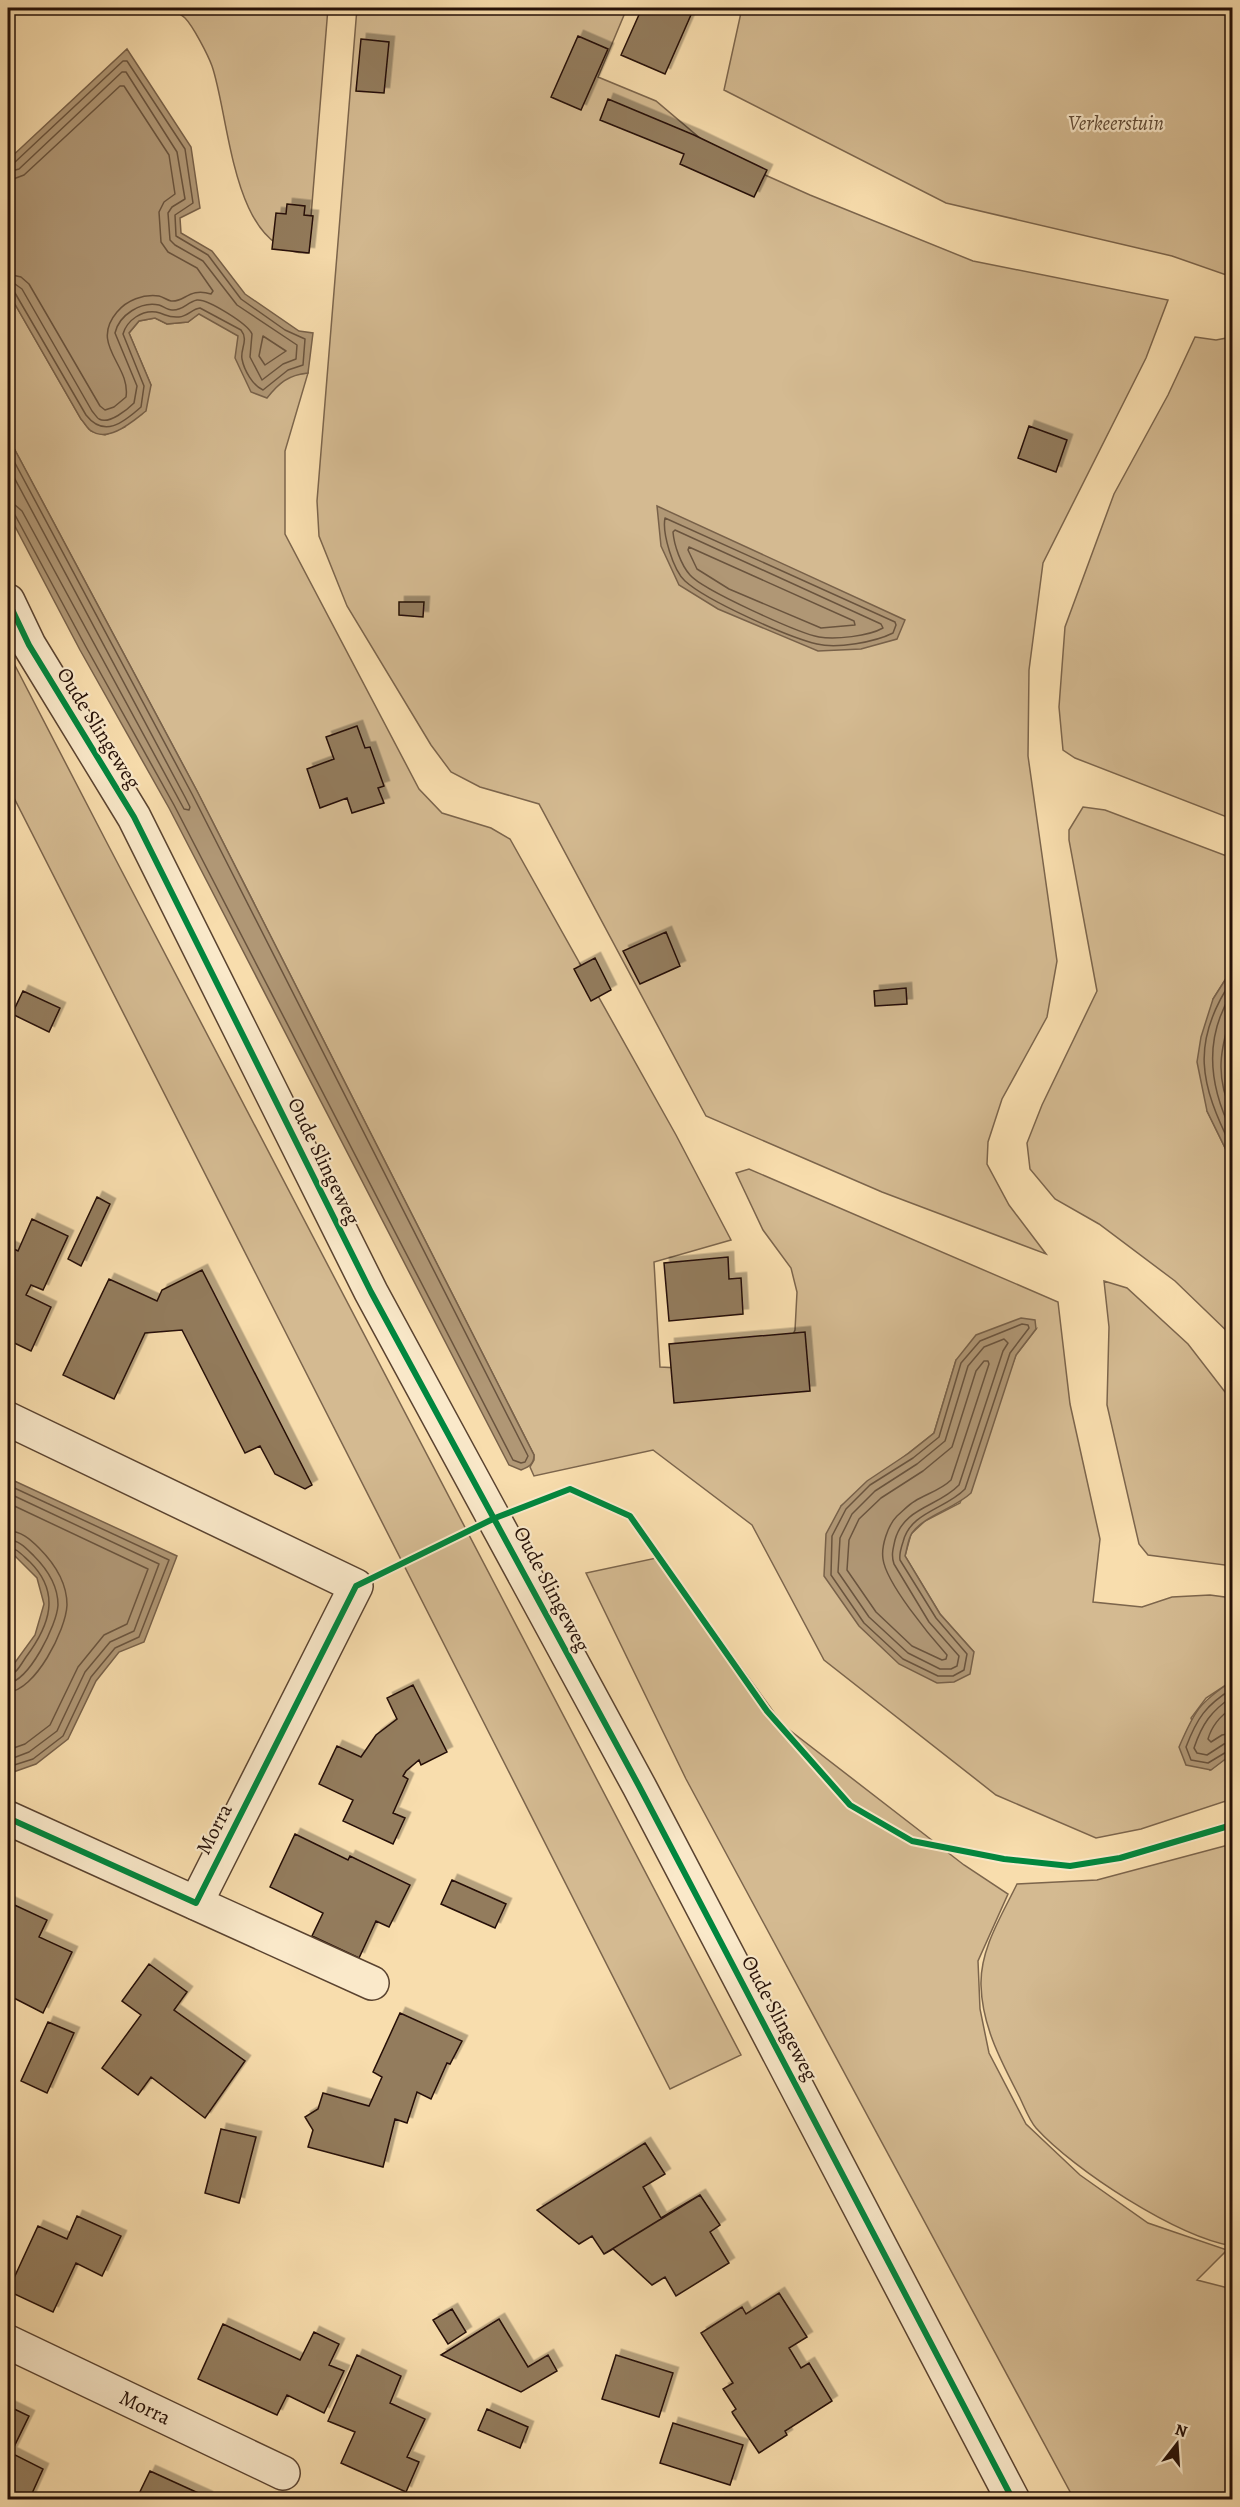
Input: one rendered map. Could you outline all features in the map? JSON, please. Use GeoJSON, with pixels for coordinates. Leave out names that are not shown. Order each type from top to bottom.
{"type":"FeatureCollection","features":[{"type":"Feature","properties":{"kind":"street","name":"Oude Slingeweg"},"geometry":{"type":"LineString","coordinates":[[8,601],[28,645],[134,817],[371,1292],[639,1786],[1013,2499]]}},
{"type":"Feature","properties":{"kind":"street","name":"Morra"},"geometry":{"type":"LineString","coordinates":[[8,1419],[356,1586],[196,1903]]}},
{"type":"Feature","properties":{"kind":"street"},"geometry":{"type":"LineString","coordinates":[[8,1818],[372,1983]]}},
{"type":"Feature","properties":{"kind":"street","name":"Morra"},"geometry":{"type":"LineString","coordinates":[[8,2342],[283,2473]]}},
{"type":"Feature","properties":{"kind":"green space"},"geometry":{"type":"Polygon","coordinates":[[[170,8],[328,8],[308,253],[283,248],[263,232],[249,208],[238,180],[212,66],[188,22],[170,8]]]}},
{"type":"Feature","properties":{"kind":"green space"},"geometry":{"type":"Polygon","coordinates":[[[357,8],[627,8],[598,77],[656,101],[720,155],[810,195],[973,261],[1168,300],[1146,358],[1043,563],[1029,670],[1028,756],[1057,961],[1047,1017],[1002,1099],[988,1142],[987,1164],[1009,1205],[1046,1254],[882,1192],[706,1116],[539,804],[480,787],[451,772],[431,745],[347,606],[319,536],[317,501],[357,8]]]}},
{"type":"Feature","properties":{"kind":"green space","name":"Verkeerstuin"},"geometry":{"type":"Polygon","coordinates":[[[742,8],[1232,8],[1232,277],[1172,256],[946,203],[724,90],[742,8]]]}},
{"type":"Feature","properties":{"kind":"green space"},"geometry":{"type":"Polygon","coordinates":[[[8,292],[81,419],[91,431],[105,435],[125,427],[151,385],[129,333],[139,321],[155,318],[167,324],[188,322],[199,313],[239,336],[238,348],[278,385],[291,375],[308,373],[285,451],[285,534],[419,789],[442,813],[491,828],[510,839],[676,1135],[731,1240],[654,1262],[660,1367],[758,1372],[780,1363],[795,1330],[797,1292],[791,1268],[763,1230],[736,1173],[749,1169],[1058,1302],[1070,1404],[1100,1539],[1093,1602],[1142,1607],[1172,1597],[1210,1595],[1232,1598],[1232,1681],[1206,1698],[1191,1718],[1210,1770],[1232,1754],[1232,1799],[1141,1829],[1096,1838],[996,1795],[824,1660],[752,1525],[653,1450],[534,1476],[530,1467],[534,1455],[197,791],[8,437],[8,292]],[[1036,1329],[956,1360],[934,1433],[841,1506],[974,1652],[940,1614],[905,1556],[911,1534],[925,1521],[960,1503],[1016,1355],[1036,1329]]]}},
{"type":"Feature","properties":{"kind":"green space"},"geometry":{"type":"Polygon","coordinates":[[[1195,337],[1216,340],[1232,337],[1232,819],[1075,758],[1063,750],[1059,707],[1065,627],[1114,494],[1168,395],[1195,337]]]}},
{"type":"Feature","properties":{"kind":"green space"},"geometry":{"type":"Polygon","coordinates":[[[8,652],[741,2055],[670,2089],[8,786],[8,652]]]}},
{"type":"Feature","properties":{"kind":"green space"},"geometry":{"type":"Polygon","coordinates":[[[1083,807],[1105,810],[1232,858],[1232,969],[1213,999],[1207,1111],[1232,1162],[1232,1336],[1175,1281],[1099,1224],[1055,1199],[1030,1169],[1027,1143],[1042,1105],[1097,991],[1069,840],[1069,830],[1083,807]]]}},
{"type":"Feature","properties":{"kind":"green space"},"geometry":{"type":"Polygon","coordinates":[[[1104,1281],[1127,1288],[1188,1344],[1232,1401],[1232,1566],[1148,1555],[1139,1544],[1107,1405],[1109,1327],[1104,1281]]]}},
{"type":"Feature","properties":{"kind":"green space"},"geometry":{"type":"Polygon","coordinates":[[[661,1557],[783,1725],[964,1865],[1008,1894],[978,1961],[980,2009],[989,2053],[1026,2124],[1080,2175],[1148,2223],[1227,2250],[1197,2280],[1232,2289],[1232,2499],[1074,2499],[686,1779],[586,1573],[661,1557]]]}},
{"type":"Feature","properties":{"kind":"green space"},"geometry":{"type":"Polygon","coordinates":[[[1232,1844],[1232,2246],[1209,2240],[1156,2216],[1100,2182],[1053,2145],[1036,2128],[994,2043],[985,2015],[981,1985],[988,1945],[1017,1884],[1097,1880],[1232,1844]]]}},
{"type":"Feature","properties":{"kind":"water"},"geometry":{"type":"Polygon","coordinates":[[[127,49],[191,147],[200,208],[180,218],[181,233],[212,251],[245,294],[299,331],[313,333],[308,373],[284,381],[267,398],[251,392],[235,358],[238,336],[199,314],[188,322],[167,324],[155,318],[139,321],[129,333],[151,385],[146,411],[120,430],[97,434],[90,430],[81,419],[8,292],[8,160],[127,49]]]}},
{"type":"Feature","properties":{"kind":"water"},"geometry":{"type":"Polygon","coordinates":[[[8,437],[197,791],[534,1455],[532,1463],[526,1468],[521,1470],[509,1465],[169,808],[80,650],[8,513],[8,437]]]}},
{"type":"Feature","properties":{"kind":"water"},"geometry":{"type":"Polygon","coordinates":[[[657,506],[905,620],[897,639],[861,649],[818,651],[718,609],[679,585],[661,546],[657,506]]]}},
{"type":"Feature","properties":{"kind":"water"},"geometry":{"type":"Polygon","coordinates":[[[1232,969],[1232,1162],[1207,1111],[1197,1062],[1201,1037],[1213,999],[1232,969]]]}},
{"type":"Feature","properties":{"kind":"water"},"geometry":{"type":"Polygon","coordinates":[[[1021,1318],[1035,1320],[1036,1329],[1016,1355],[971,1493],[924,1521],[911,1535],[905,1556],[940,1614],[974,1652],[970,1674],[954,1682],[937,1683],[899,1664],[859,1626],[824,1576],[826,1534],[841,1506],[867,1481],[934,1433],[956,1360],[976,1335],[1021,1318]]]}},
{"type":"Feature","properties":{"kind":"water"},"geometry":{"type":"Polygon","coordinates":[[[8,1478],[177,1556],[144,1642],[119,1652],[96,1681],[68,1739],[36,1764],[8,1774],[8,1672],[35,1635],[44,1604],[37,1578],[8,1552],[8,1478]]]}},
{"type":"Feature","properties":{"kind":"water"},"geometry":{"type":"Polygon","coordinates":[[[1232,1681],[1232,1754],[1211,1770],[1186,1765],[1179,1747],[1189,1724],[1199,1708],[1212,1695],[1232,1681]]]}},
{"type":"Feature","properties":{"kind":"building"},"geometry":{"type":"Polygon","coordinates":[[[642,8],[694,8],[665,74],[621,55],[642,8]]]}},
{"type":"Feature","properties":{"kind":"building"},"geometry":{"type":"Polygon","coordinates":[[[578,36],[608,49],[581,110],[551,97],[578,36]]]}},
{"type":"Feature","properties":{"kind":"building"},"geometry":{"type":"Polygon","coordinates":[[[361,39],[389,42],[384,93],[356,91],[361,39]]]}},
{"type":"Feature","properties":{"kind":"building"},"geometry":{"type":"Polygon","coordinates":[[[608,99],[694,135],[767,170],[754,197],[680,164],[684,154],[600,120],[608,99]]]}},
{"type":"Feature","properties":{"kind":"building"},"geometry":{"type":"Polygon","coordinates":[[[287,204],[305,206],[304,215],[313,216],[309,253],[272,249],[276,213],[286,214],[287,204]]]}},
{"type":"Feature","properties":{"kind":"building"},"geometry":{"type":"Polygon","coordinates":[[[1029,426],[1067,440],[1056,472],[1018,458],[1029,426]]]}},
{"type":"Feature","properties":{"kind":"building"},"geometry":{"type":"Polygon","coordinates":[[[399,602],[424,602],[423,617],[399,615],[399,602]]]}},
{"type":"Feature","properties":{"kind":"building"},"geometry":{"type":"Polygon","coordinates":[[[357,726],[365,748],[370,747],[384,786],[378,788],[384,803],[352,813],[347,798],[320,808],[307,769],[334,759],[326,737],[357,726]]]}},
{"type":"Feature","properties":{"kind":"building"},"geometry":{"type":"Polygon","coordinates":[[[666,932],[680,966],[640,984],[623,951],[666,932]]]}},
{"type":"Feature","properties":{"kind":"building"},"geometry":{"type":"Polygon","coordinates":[[[595,958],[611,990],[591,1001],[574,969],[595,958]]]}},
{"type":"Feature","properties":{"kind":"building"},"geometry":{"type":"Polygon","coordinates":[[[906,988],[907,1004],[875,1006],[874,991],[906,988]]]}},
{"type":"Feature","properties":{"kind":"building"},"geometry":{"type":"Polygon","coordinates":[[[23,991],[60,1008],[49,1032],[12,1014],[23,991]]]}},
{"type":"Feature","properties":{"kind":"building"},"geometry":{"type":"Polygon","coordinates":[[[97,1197],[110,1204],[81,1266],[68,1259],[97,1197]]]}},
{"type":"Feature","properties":{"kind":"building"},"geometry":{"type":"Polygon","coordinates":[[[32,1219],[68,1236],[43,1290],[31,1285],[26,1295],[51,1307],[31,1351],[8,1340],[8,1246],[18,1251],[32,1219]]]}},
{"type":"Feature","properties":{"kind":"building"},"geometry":{"type":"Polygon","coordinates":[[[728,1257],[729,1279],[741,1278],[743,1314],[669,1321],[664,1263],[728,1257]]]}},
{"type":"Feature","properties":{"kind":"building"},"geometry":{"type":"Polygon","coordinates":[[[202,1270],[312,1485],[305,1489],[275,1474],[260,1446],[245,1453],[182,1330],[145,1333],[114,1399],[63,1375],[109,1279],[157,1301],[162,1290],[202,1270]]]}},
{"type":"Feature","properties":{"kind":"building"},"geometry":{"type":"Polygon","coordinates":[[[805,1332],[810,1391],[674,1403],[669,1344],[805,1332]]]}},
{"type":"Feature","properties":{"kind":"building"},"geometry":{"type":"Polygon","coordinates":[[[413,1685],[447,1752],[421,1765],[419,1760],[403,1776],[408,1779],[393,1813],[405,1818],[393,1844],[343,1821],[353,1800],[319,1784],[337,1746],[361,1757],[376,1735],[397,1719],[387,1698],[413,1685]]]}},
{"type":"Feature","properties":{"kind":"building"},"geometry":{"type":"Polygon","coordinates":[[[295,1834],[348,1860],[350,1856],[410,1885],[389,1927],[376,1921],[359,1958],[312,1936],[323,1913],[270,1887],[295,1834]]]}},
{"type":"Feature","properties":{"kind":"building"},"geometry":{"type":"Polygon","coordinates":[[[452,1880],[506,1904],[495,1928],[441,1904],[452,1880]]]}},
{"type":"Feature","properties":{"kind":"building"},"geometry":{"type":"Polygon","coordinates":[[[8,1902],[47,1920],[39,1937],[72,1952],[43,2013],[8,1995],[8,1902]]]}},
{"type":"Feature","properties":{"kind":"building"},"geometry":{"type":"Polygon","coordinates":[[[149,1964],[187,1992],[174,2010],[245,2061],[205,2118],[151,2077],[138,2095],[102,2068],[141,2015],[122,2001],[149,1964]]]}},
{"type":"Feature","properties":{"kind":"building"},"geometry":{"type":"Polygon","coordinates":[[[400,2013],[462,2041],[450,2064],[447,2063],[431,2099],[417,2092],[407,2123],[395,2119],[383,2167],[308,2147],[313,2130],[305,2117],[318,2109],[323,2093],[369,2106],[382,2077],[373,2072],[400,2013]]]}},
{"type":"Feature","properties":{"kind":"building"},"geometry":{"type":"Polygon","coordinates":[[[48,2022],[74,2033],[47,2093],[21,2081],[48,2022]]]}},
{"type":"Feature","properties":{"kind":"building"},"geometry":{"type":"Polygon","coordinates":[[[221,2129],[256,2137],[239,2203],[205,2193],[221,2129]]]}},
{"type":"Feature","properties":{"kind":"building"},"geometry":{"type":"Polygon","coordinates":[[[645,2143],[665,2174],[643,2187],[661,2218],[700,2195],[604,2254],[592,2236],[579,2244],[537,2210],[645,2143]]]}},
{"type":"Feature","properties":{"kind":"building"},"geometry":{"type":"Polygon","coordinates":[[[700,2195],[720,2225],[710,2232],[729,2263],[676,2296],[665,2277],[652,2285],[613,2249],[604,2254],[700,2195]]]}},
{"type":"Feature","properties":{"kind":"building"},"geometry":{"type":"Polygon","coordinates":[[[77,2216],[121,2236],[102,2276],[76,2263],[53,2312],[8,2291],[38,2226],[67,2239],[77,2216]]]}},
{"type":"Feature","properties":{"kind":"building"},"geometry":{"type":"Polygon","coordinates":[[[779,2293],[807,2337],[789,2348],[801,2368],[809,2363],[832,2401],[785,2431],[787,2435],[759,2453],[733,2414],[732,2412],[736,2409],[723,2389],[733,2383],[701,2333],[742,2307],[746,2314],[779,2293]]]}},
{"type":"Feature","properties":{"kind":"building"},"geometry":{"type":"Polygon","coordinates":[[[452,2309],[466,2332],[448,2344],[433,2320],[452,2309]]]}},
{"type":"Feature","properties":{"kind":"building"},"geometry":{"type":"Polygon","coordinates":[[[499,2319],[528,2367],[548,2355],[557,2371],[521,2392],[441,2355],[499,2319]]]}},
{"type":"Feature","properties":{"kind":"building"},"geometry":{"type":"Polygon","coordinates":[[[223,2324],[300,2360],[314,2332],[339,2344],[329,2365],[344,2371],[324,2413],[287,2395],[277,2415],[198,2379],[223,2324]]]}},
{"type":"Feature","properties":{"kind":"building"},"geometry":{"type":"Polygon","coordinates":[[[357,2355],[401,2376],[390,2403],[425,2419],[407,2457],[419,2462],[406,2492],[341,2463],[355,2432],[328,2421],[357,2355]]]}},
{"type":"Feature","properties":{"kind":"building"},"geometry":{"type":"Polygon","coordinates":[[[616,2355],[673,2373],[659,2417],[602,2399],[616,2355]]]}},
{"type":"Feature","properties":{"kind":"building"},"geometry":{"type":"Polygon","coordinates":[[[8,2406],[29,2416],[11,2453],[43,2469],[29,2500],[8,2500],[8,2406]]]}},
{"type":"Feature","properties":{"kind":"building"},"geometry":{"type":"Polygon","coordinates":[[[487,2409],[528,2427],[520,2448],[478,2430],[487,2409]]]}},
{"type":"Feature","properties":{"kind":"building"},"geometry":{"type":"Polygon","coordinates":[[[673,2423],[743,2445],[730,2485],[660,2463],[673,2423]]]}},
{"type":"Feature","properties":{"kind":"building"},"geometry":{"type":"Polygon","coordinates":[[[150,2471],[207,2497],[206,2500],[136,2500],[150,2471]]]}},
{"type":"Feature","properties":{"kind":"cycle path"},"geometry":{"type":"LineString","coordinates":[[8,601],[29,645],[134,817],[371,1292],[639,1786],[1013,2500]]}},
{"type":"Feature","properties":{"kind":"cycle path"},"geometry":{"type":"LineString","coordinates":[[8,1818],[196,1903],[356,1586],[495,1518],[570,1489],[630,1516],[767,1711],[850,1805],[912,1841],[1004,1859],[1070,1866],[1120,1858],[1232,1825]]}}]}
